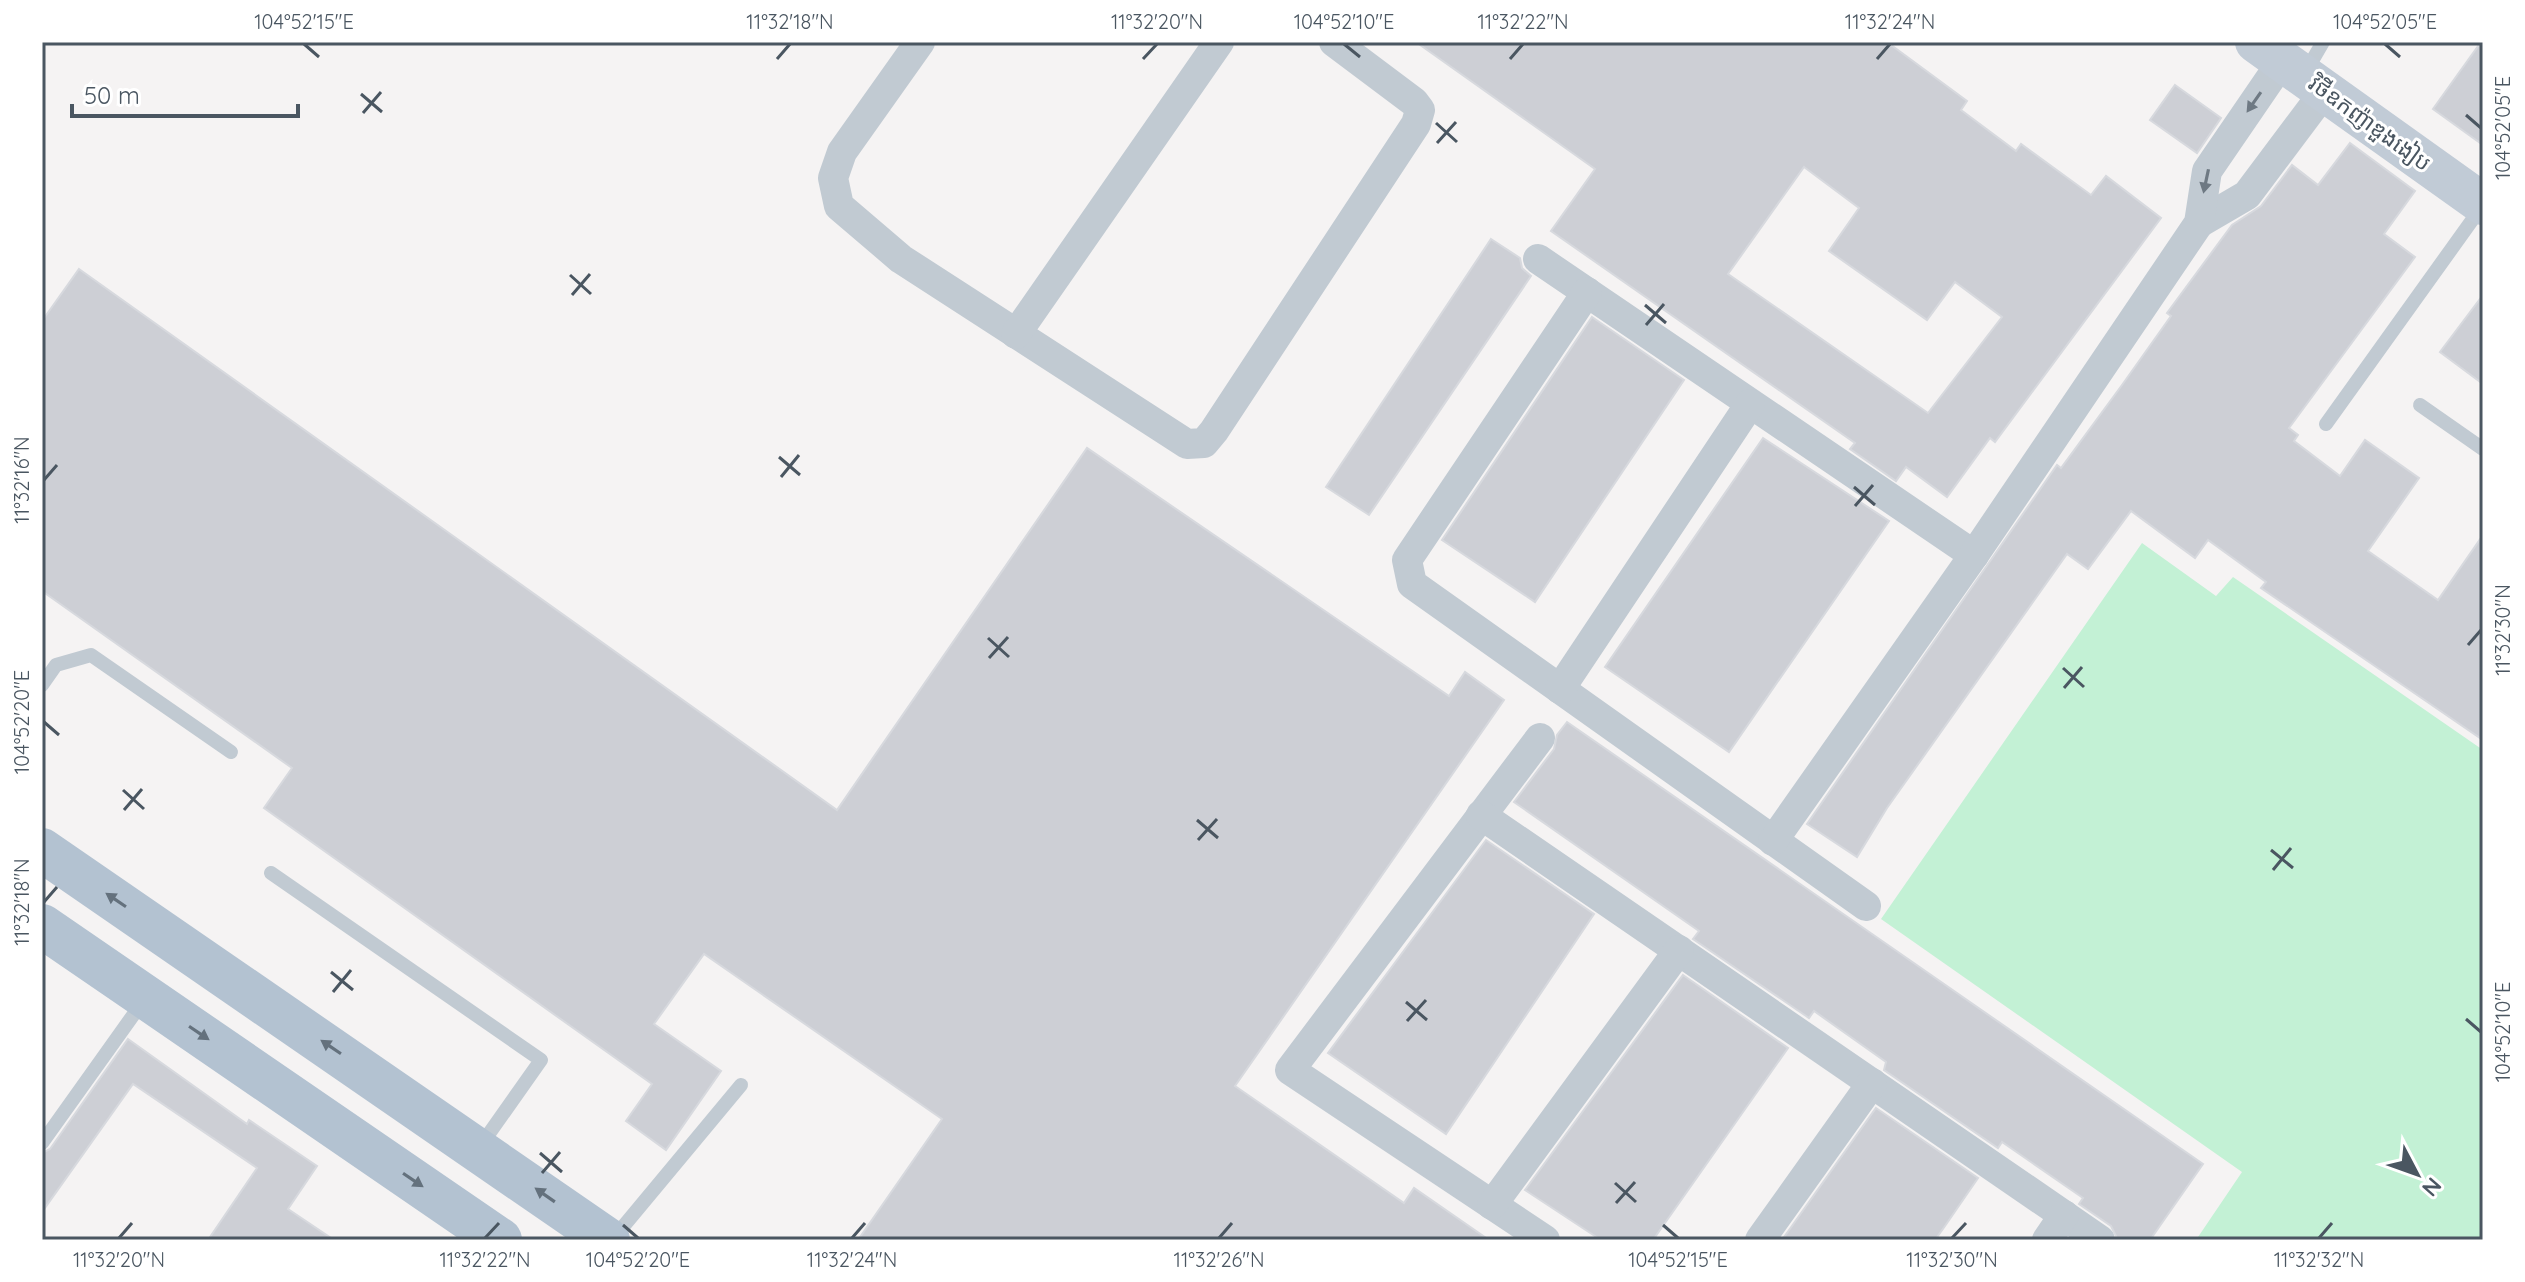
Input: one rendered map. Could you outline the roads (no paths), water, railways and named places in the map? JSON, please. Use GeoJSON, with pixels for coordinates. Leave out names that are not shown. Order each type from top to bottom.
{"type":"FeatureCollection","features":[{"type":"Feature","properties":{"kind":"main road"},"geometry":{"type":"LineString","coordinates":[[42,850],[610,1240]]}},
{"type":"Feature","properties":{"kind":"main road"},"geometry":{"type":"LineString","coordinates":[[42,926],[487,1236]]}},
{"type":"Feature","properties":{"kind":"street"},"geometry":{"type":"LineString","coordinates":[[920,42],[842,152],[833,178],[839,206],[901,259],[1187,444],[1204,443],[1416,124],[1420,110],[1414,102],[1334,42]]}},
{"type":"Feature","properties":{"kind":"street"},"geometry":{"type":"LineString","coordinates":[[1016,334],[1219,42]]}},
{"type":"Feature","properties":{"kind":"street"},"geometry":{"type":"LineString","coordinates":[[2199,223],[2247,195],[2298,62]]}},
{"type":"Feature","properties":{"kind":"street"},"geometry":{"type":"LineString","coordinates":[[1773,841],[1974,555],[2199,223],[2207,171],[2298,62]]}},
{"type":"Feature","properties":{"kind":"street","name":"វិថីឧកញ៉ាឌួងងៀប"},"geometry":{"type":"LineString","coordinates":[[2298,62],[2483,205]]}},
{"type":"Feature","properties":{"kind":"street"},"geometry":{"type":"LineString","coordinates":[[1538,259],[1974,555]]}},
{"type":"Feature","properties":{"kind":"street"},"geometry":{"type":"LineString","coordinates":[[1587,292],[1407,560],[1406,572],[1412,584],[1866,906]]}},
{"type":"Feature","properties":{"kind":"street"},"geometry":{"type":"LineString","coordinates":[[1560,689],[1750,404]]}},
{"type":"Feature","properties":{"kind":"street"},"geometry":{"type":"LineString","coordinates":[[1540,738],[1290,1070],[1545,1240]]}},
{"type":"Feature","properties":{"kind":"street"},"geometry":{"type":"LineString","coordinates":[[1481,815],[2100,1240]]}},
{"type":"Feature","properties":{"kind":"street"},"geometry":{"type":"LineString","coordinates":[[1492,1205],[1679,950]]}},
{"type":"Feature","properties":{"kind":"street"},"geometry":{"type":"LineString","coordinates":[[1760,1240],[1872,1083]]}},
{"type":"Feature","properties":{"kind":"street"},"geometry":{"type":"LineString","coordinates":[[2047,1240],[2064,1215]]}},
{"type":"Feature","properties":{"kind":"lane"},"geometry":{"type":"LineString","coordinates":[[2326,424],[2483,205]]}},
{"type":"Feature","properties":{"kind":"lane"},"geometry":{"type":"LineString","coordinates":[[2420,405],[2483,449]]}},
{"type":"Feature","properties":{"kind":"lane"},"geometry":{"type":"LineString","coordinates":[[42,685],[56,665],[91,655],[231,752]]}},
{"type":"Feature","properties":{"kind":"lane"},"geometry":{"type":"LineString","coordinates":[[271,873],[541,1060],[479,1148]]}},
{"type":"Feature","properties":{"kind":"lane"},"geometry":{"type":"LineString","coordinates":[[42,1143],[146,997]]}},
{"type":"Feature","properties":{"kind":"lane"},"geometry":{"type":"LineString","coordinates":[[610,1240],[741,1085]]}}]}
